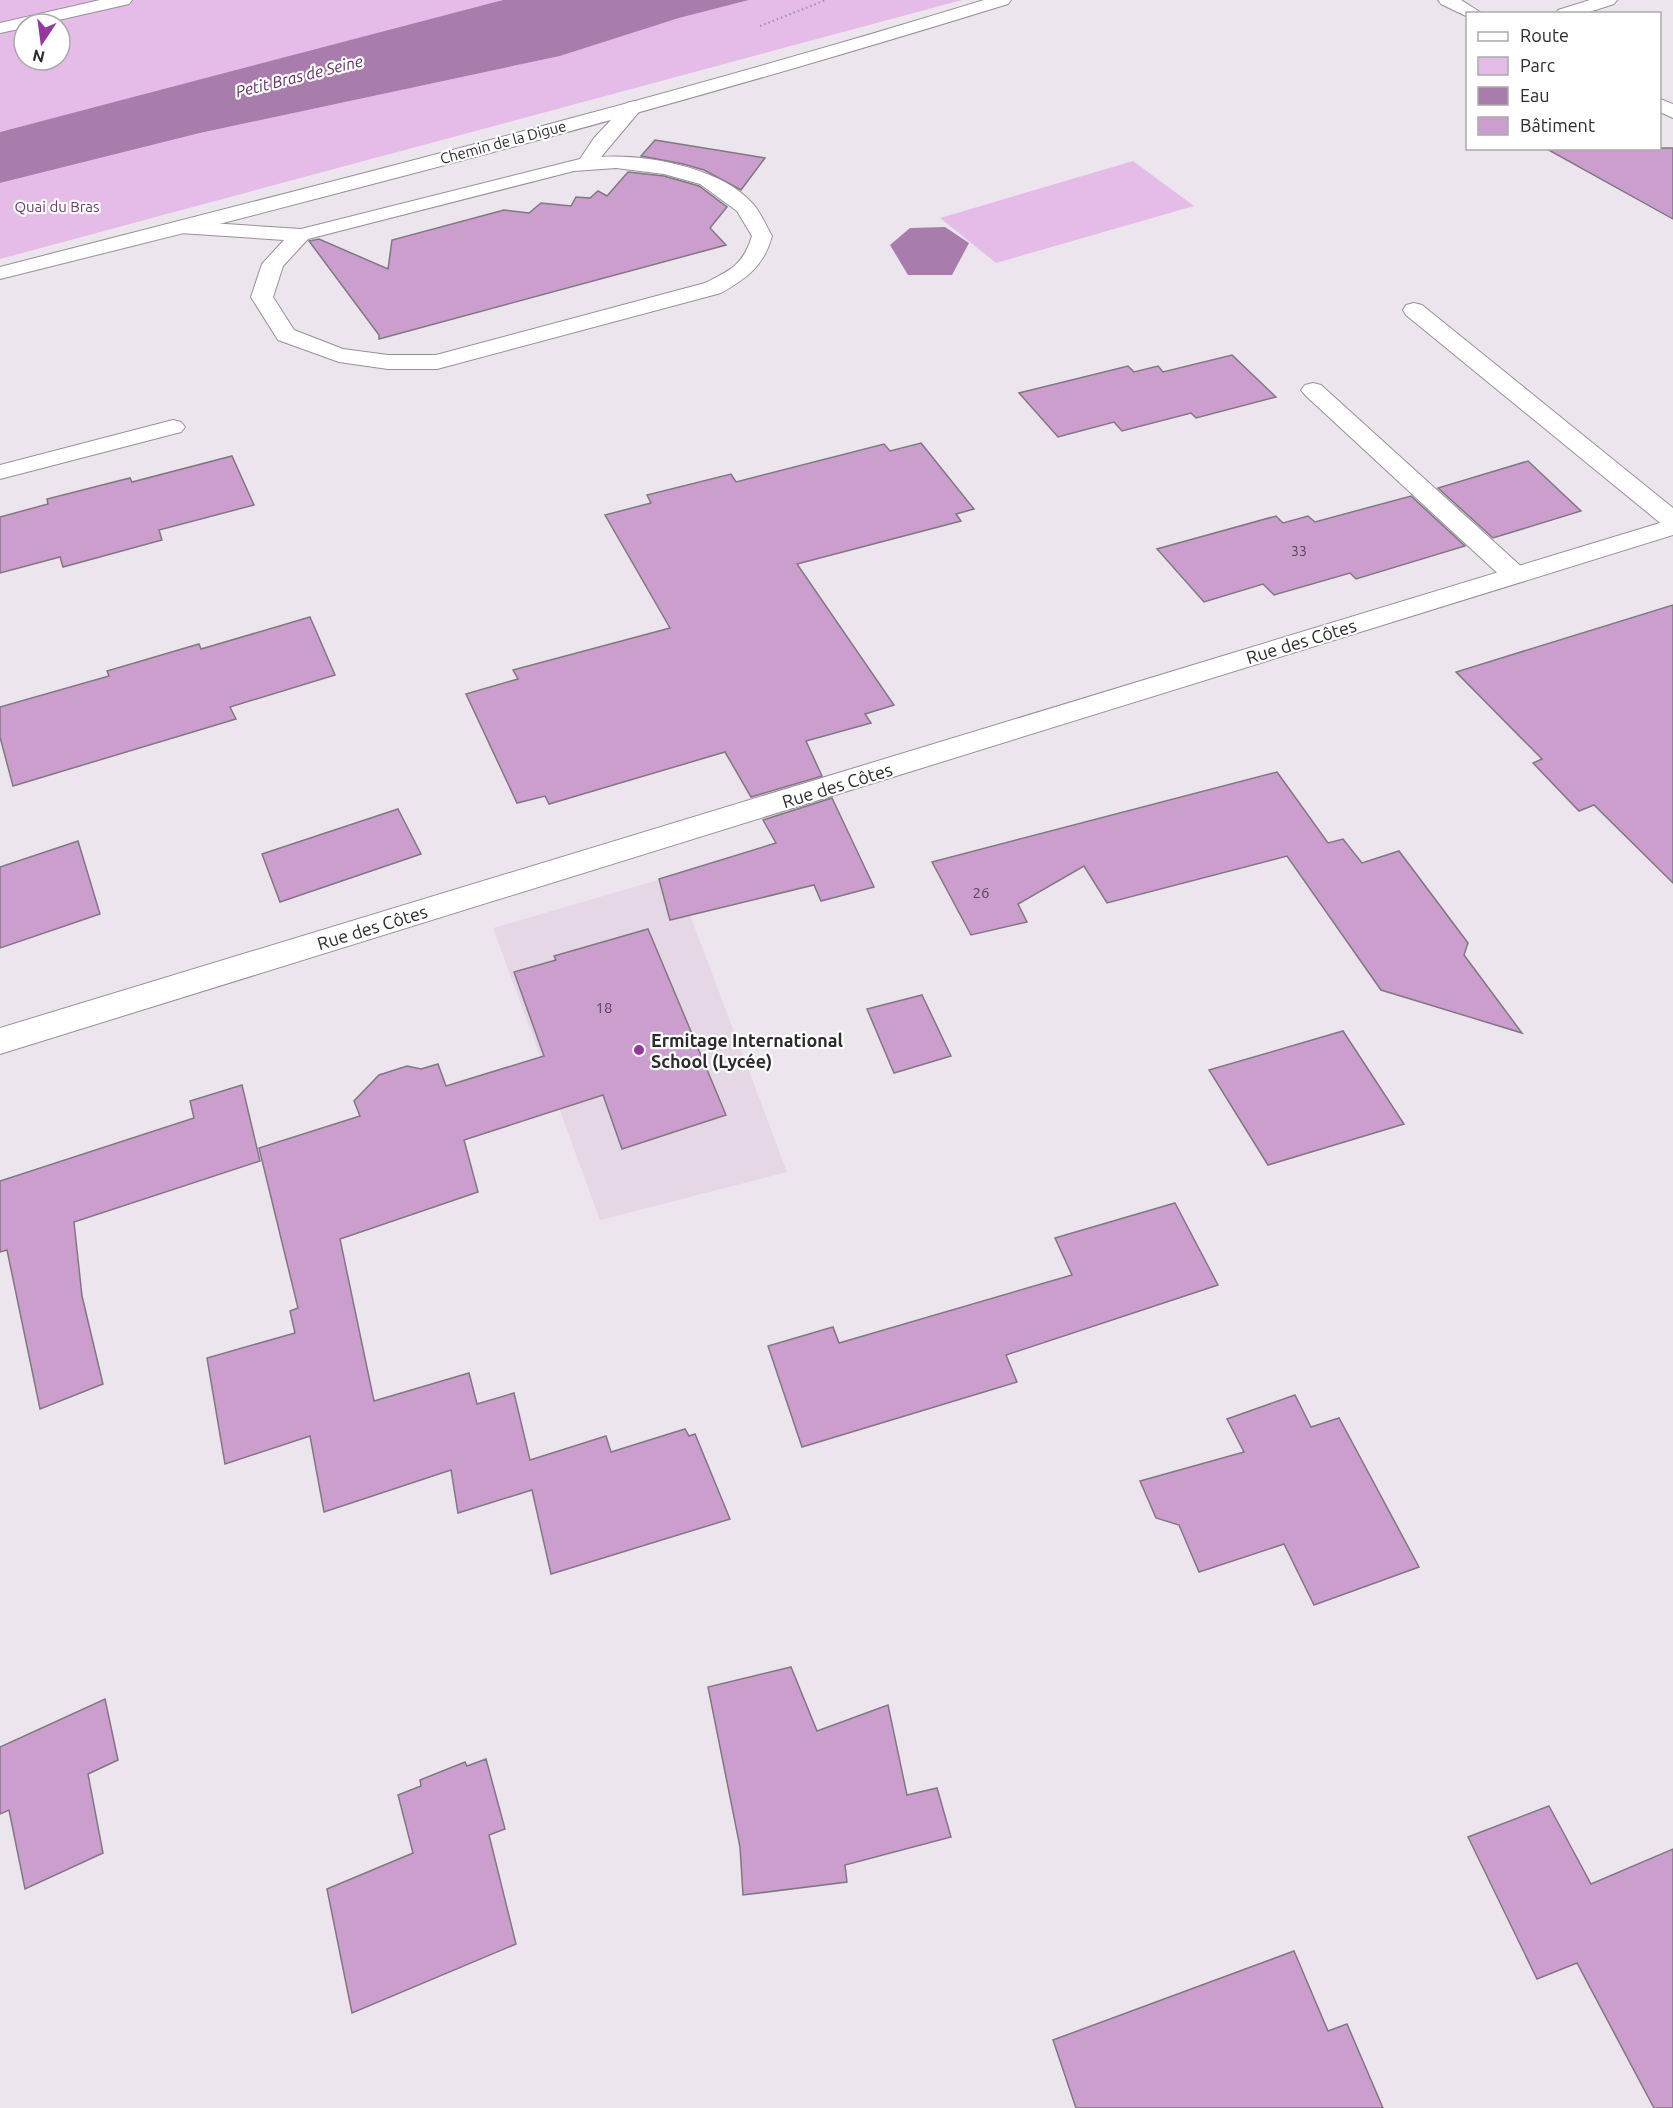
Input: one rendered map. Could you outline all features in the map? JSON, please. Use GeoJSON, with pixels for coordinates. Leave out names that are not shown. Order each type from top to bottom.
{"type":"FeatureCollection","features":[{"type":"Feature","properties":{"kind":"street"},"geometry":{"type":"LineString","coordinates":[[0,28],[123,0]]}},
{"type":"Feature","properties":{"kind":"street","name":"Chemin de la Digue"},"geometry":{"type":"LineString","coordinates":[[0,273],[807,60],[1002,0]]}},
{"type":"Feature","properties":{"kind":"street"},"geometry":{"type":"LineString","coordinates":[[1447,0],[1471,12]]}},
{"type":"Feature","properties":{"kind":"street"},"geometry":{"type":"LineString","coordinates":[[1570,12],[1608,0]]}},
{"type":"Feature","properties":{"kind":"street"},"geometry":{"type":"LineString","coordinates":[[586,164],[601,141],[634,107]]}},
{"type":"Feature","properties":{"kind":"street"},"geometry":{"type":"LineString","coordinates":[[180,227],[301,235],[563,167],[616,162],[666,168],[707,180],[745,207],[762,236],[758,253],[746,270],[713,288],[437,362],[388,362],[339,355],[286,335],[262,297],[273,264],[301,235]]}},
{"type":"Feature","properties":{"kind":"street"},"geometry":{"type":"LineString","coordinates":[[1414,310],[1673,521]]}},
{"type":"Feature","properties":{"kind":"street"},"geometry":{"type":"LineString","coordinates":[[1313,390],[1515,575]]}},
{"type":"Feature","properties":{"kind":"street"},"geometry":{"type":"LineString","coordinates":[[0,472],[173,427]]}},
{"type":"Feature","properties":{"kind":"street","name":"Rue des Côtes"},"geometry":{"type":"LineString","coordinates":[[0,1041],[1673,527]]}},
{"type":"Feature","properties":{"kind":"shaded area","name":"Ermitage International School (Lycée)"},"geometry":{"type":"Polygon","coordinates":[[[675,875],[787,1172],[600,1220],[493,928],[675,875]]]}},
{"type":"Feature","properties":{"kind":"green space"},"geometry":{"type":"Polygon","coordinates":[[[0,0],[503,0],[434,20],[0,132],[0,0]]]}},
{"type":"Feature","properties":{"kind":"green space","name":"Quai du Bras"},"geometry":{"type":"Polygon","coordinates":[[[749,0],[962,0],[0,259],[0,183],[200,133],[560,56],[679,18],[749,0]]]}},
{"type":"Feature","properties":{"kind":"green space"},"geometry":{"type":"Polygon","coordinates":[[[1133,161],[1194,206],[996,263],[940,218],[1133,161]]]}},
{"type":"Feature","properties":{"kind":"water","name":"Petit Bras de Seine"},"geometry":{"type":"Polygon","coordinates":[[[503,0],[749,0],[679,18],[560,56],[200,133],[0,183],[0,132],[503,0]]]}},
{"type":"Feature","properties":{"kind":"water"},"geometry":{"type":"Polygon","coordinates":[[[945,227],[969,243],[952,275],[908,275],[890,245],[910,228],[945,227]]]}},
{"type":"Feature","properties":{"kind":"building"},"geometry":{"type":"Polygon","coordinates":[[[655,140],[765,158],[741,190],[704,170],[641,156],[655,140]]]}},
{"type":"Feature","properties":{"kind":"building"},"geometry":{"type":"Polygon","coordinates":[[[1661,148],[1673,148],[1673,219],[1549,150],[1661,150],[1661,148]]]}},
{"type":"Feature","properties":{"kind":"building"},"geometry":{"type":"Polygon","coordinates":[[[628,172],[664,176],[699,186],[727,207],[710,228],[726,245],[379,339],[379,335],[309,241],[319,239],[388,269],[392,240],[504,210],[529,213],[541,203],[571,206],[576,197],[590,198],[598,191],[607,196],[628,172]]]}},
{"type":"Feature","properties":{"kind":"building"},"geometry":{"type":"Polygon","coordinates":[[[1232,355],[1276,397],[1196,418],[1191,413],[1122,431],[1114,422],[1058,437],[1019,393],[1128,366],[1134,372],[1158,366],[1163,372],[1232,355]]]}},
{"type":"Feature","properties":{"kind":"building"},"geometry":{"type":"Polygon","coordinates":[[[921,443],[974,509],[956,514],[961,521],[797,564],[894,705],[865,714],[871,723],[806,741],[822,776],[751,797],[725,752],[549,804],[545,796],[517,803],[466,694],[518,679],[513,670],[670,628],[605,515],[651,503],[647,495],[731,474],[736,482],[884,444],[890,451],[921,443]]]}},
{"type":"Feature","properties":{"kind":"building"},"geometry":{"type":"Polygon","coordinates":[[[232,456],[254,505],[159,530],[162,540],[63,567],[60,557],[0,573],[0,517],[48,504],[47,499],[130,478],[132,482],[232,456]]]}},
{"type":"Feature","properties":{"kind":"building"},"geometry":{"type":"Polygon","coordinates":[[[1528,461],[1581,511],[1493,538],[1438,488],[1528,461]]]}},
{"type":"Feature","properties":{"kind":"building"},"geometry":{"type":"Polygon","coordinates":[[[1411,496],[1465,546],[1356,579],[1350,573],[1274,595],[1263,584],[1204,602],[1157,549],[1276,516],[1283,523],[1308,516],[1315,522],[1411,496]]]}},
{"type":"Feature","properties":{"kind":"building"},"geometry":{"type":"Polygon","coordinates":[[[1673,605],[1673,883],[1594,805],[1579,811],[1533,763],[1542,759],[1456,672],[1673,605]]]}},
{"type":"Feature","properties":{"kind":"building"},"geometry":{"type":"Polygon","coordinates":[[[310,617],[335,675],[230,707],[236,719],[13,786],[0,737],[0,707],[109,676],[107,671],[199,644],[201,649],[310,617]]]}},
{"type":"Feature","properties":{"kind":"building"},"geometry":{"type":"Polygon","coordinates":[[[1277,772],[1328,843],[1343,839],[1362,863],[1399,851],[1468,943],[1464,955],[1522,1033],[1381,990],[1287,856],[1107,903],[1084,866],[1018,904],[1027,922],[971,935],[932,862],[1277,772]]]}},
{"type":"Feature","properties":{"kind":"building"},"geometry":{"type":"Polygon","coordinates":[[[832,798],[874,887],[821,901],[814,885],[670,920],[659,879],[776,843],[763,820],[832,798]]]}},
{"type":"Feature","properties":{"kind":"building"},"geometry":{"type":"Polygon","coordinates":[[[398,809],[421,854],[280,902],[262,854],[398,809]]]}},
{"type":"Feature","properties":{"kind":"building"},"geometry":{"type":"Polygon","coordinates":[[[78,841],[100,914],[0,948],[0,867],[78,841]]]}},
{"type":"Feature","properties":{"kind":"building"},"geometry":{"type":"Polygon","coordinates":[[[648,929],[726,1115],[622,1149],[603,1095],[464,1140],[478,1192],[340,1239],[374,1401],[469,1373],[477,1404],[514,1393],[530,1460],[606,1436],[611,1452],[685,1429],[689,1436],[695,1434],[730,1519],[551,1574],[532,1490],[458,1513],[451,1470],[324,1512],[310,1436],[225,1464],[207,1358],[295,1333],[290,1311],[298,1308],[259,1148],[360,1116],[354,1101],[379,1075],[407,1066],[421,1069],[438,1064],[446,1086],[544,1056],[514,972],[556,960],[554,956],[648,929]]]}},
{"type":"Feature","properties":{"kind":"building"},"geometry":{"type":"Polygon","coordinates":[[[922,995],[951,1056],[894,1073],[867,1009],[922,995]]]}},
{"type":"Feature","properties":{"kind":"building"},"geometry":{"type":"Polygon","coordinates":[[[1343,1031],[1404,1124],[1268,1165],[1209,1070],[1343,1031]]]}},
{"type":"Feature","properties":{"kind":"building"},"geometry":{"type":"Polygon","coordinates":[[[242,1085],[260,1161],[74,1222],[82,1296],[103,1384],[40,1409],[7,1250],[0,1252],[0,1181],[194,1118],[190,1101],[242,1085]]]}},
{"type":"Feature","properties":{"kind":"building"},"geometry":{"type":"Polygon","coordinates":[[[1175,1203],[1218,1285],[1006,1355],[1017,1382],[802,1447],[768,1346],[833,1327],[839,1343],[1072,1275],[1055,1238],[1175,1203]]]}},
{"type":"Feature","properties":{"kind":"building"},"geometry":{"type":"Polygon","coordinates":[[[1295,1395],[1311,1427],[1339,1418],[1419,1567],[1314,1605],[1284,1544],[1199,1572],[1179,1525],[1156,1518],[1140,1481],[1244,1452],[1227,1419],[1295,1395]]]}},
{"type":"Feature","properties":{"kind":"building"},"geometry":{"type":"Polygon","coordinates":[[[791,1667],[817,1731],[888,1705],[907,1795],[937,1788],[951,1837],[845,1865],[847,1882],[743,1895],[740,1847],[708,1687],[791,1667]]]}},
{"type":"Feature","properties":{"kind":"building"},"geometry":{"type":"Polygon","coordinates":[[[105,1699],[118,1760],[88,1774],[103,1853],[25,1889],[9,1810],[0,1814],[0,1747],[105,1699]]]}},
{"type":"Feature","properties":{"kind":"building"},"geometry":{"type":"Polygon","coordinates":[[[486,1759],[505,1829],[489,1835],[516,1944],[352,2013],[327,1889],[413,1853],[398,1795],[421,1786],[420,1780],[465,1762],[467,1766],[486,1759]]]}},
{"type":"Feature","properties":{"kind":"building"},"geometry":{"type":"Polygon","coordinates":[[[1549,1806],[1591,1884],[1673,1849],[1673,2108],[1654,2108],[1577,1963],[1537,1979],[1468,1837],[1549,1806]]]}},
{"type":"Feature","properties":{"kind":"building"},"geometry":{"type":"Polygon","coordinates":[[[1294,1951],[1328,2031],[1347,2024],[1383,2108],[1076,2108],[1053,2040],[1294,1951]]]}},
{"type":"Feature","properties":{"kind":"place","name":"Ermitage International School (Lycée)"},"geometry":{"type":"Point","coordinates":[639,1050]}}]}
